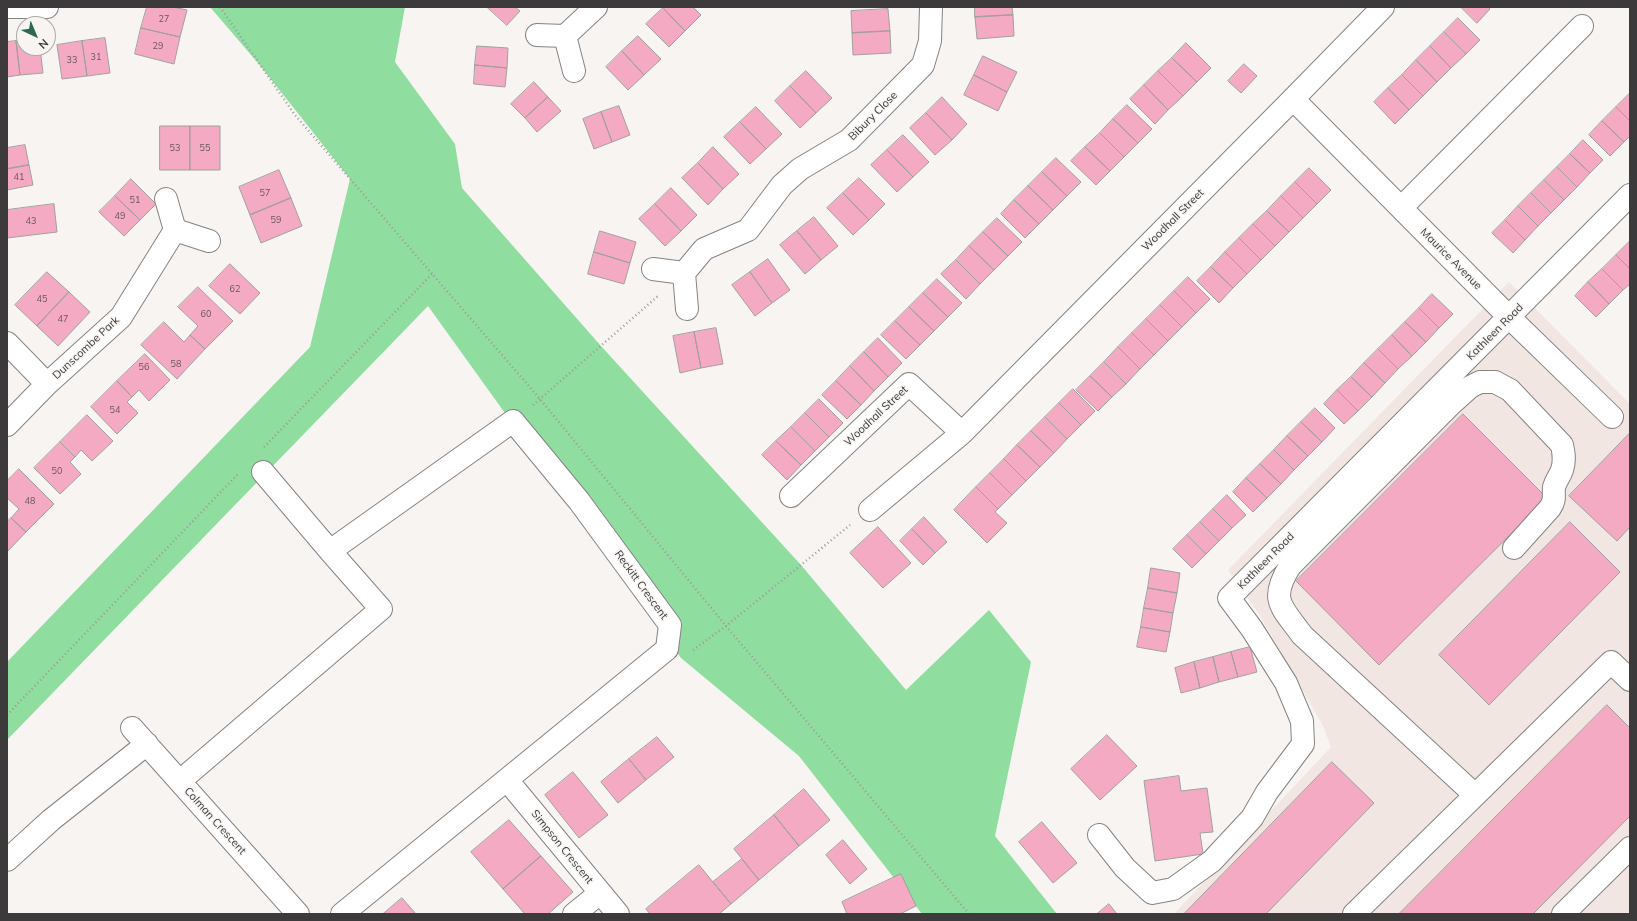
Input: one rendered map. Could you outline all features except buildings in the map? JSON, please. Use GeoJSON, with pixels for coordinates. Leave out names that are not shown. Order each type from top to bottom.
{"type":"FeatureCollection","features":[{"type":"Feature","properties":{"kind":"street"},"geometry":{"type":"LineString","coordinates":[[7,8],[47,7]]}},
{"type":"Feature","properties":{"kind":"street"},"geometry":{"type":"LineString","coordinates":[[537,34],[565,36],[596,7]]}},
{"type":"Feature","properties":{"kind":"street","name":"Bibury Close"},"geometry":{"type":"LineString","coordinates":[[684,273],[704,249],[748,230],[782,185],[800,169],[849,140],[923,64],[930,41],[932,7]]}},
{"type":"Feature","properties":{"kind":"street","name":"Woodhall Street"},"geometry":{"type":"LineString","coordinates":[[870,510],[962,433],[1294,99],[1383,7]]}},
{"type":"Feature","properties":{"kind":"street"},"geometry":{"type":"LineString","coordinates":[[1401,208],[1582,26]]}},
{"type":"Feature","properties":{"kind":"street"},"geometry":{"type":"LineString","coordinates":[[565,36],[574,71]]}},
{"type":"Feature","properties":{"kind":"street","name":"Maurice Avenue"},"geometry":{"type":"LineString","coordinates":[[1294,99],[1509,317],[1612,417]]}},
{"type":"Feature","properties":{"kind":"street","name":"Kathleen Road"},"geometry":{"type":"LineString","coordinates":[[1099,835],[1125,868],[1152,893],[1173,890],[1212,861],[1252,818],[1267,792],[1303,744],[1302,721],[1286,683],[1252,630],[1229,598],[1630,195]]}},
{"type":"Feature","properties":{"kind":"street"},"geometry":{"type":"LineString","coordinates":[[166,200],[175,230],[209,241]]}},
{"type":"Feature","properties":{"kind":"street","name":"Dunscombe Park"},"geometry":{"type":"LineString","coordinates":[[7,425],[47,384],[121,317],[175,230]]}},
{"type":"Feature","properties":{"kind":"street"},"geometry":{"type":"LineString","coordinates":[[653,269],[684,273],[687,309]]}},
{"type":"Feature","properties":{"kind":"street","name":"Dunscombe Park"},"geometry":{"type":"LineString","coordinates":[[7,343],[47,384]]}},
{"type":"Feature","properties":{"kind":"street"},"geometry":{"type":"LineString","coordinates":[[1475,795],[1302,635],[1283,609],[1278,594],[1282,580],[1290,566],[1451,404],[1470,387],[1480,382],[1495,382],[1510,390],[1562,445],[1565,456],[1562,471],[1556,481],[1554,489],[1555,501],[1514,548]]}},
{"type":"Feature","properties":{"kind":"street","name":"Woodhall Street"},"geometry":{"type":"LineString","coordinates":[[792,496],[909,384],[962,433]]}},
{"type":"Feature","properties":{"kind":"street"},"geometry":{"type":"LineString","coordinates":[[330,551],[513,421]]}},
{"type":"Feature","properties":{"kind":"street","name":"Reckitt Crescent"},"geometry":{"type":"LineString","coordinates":[[513,421],[579,501],[670,625],[667,649]]}},
{"type":"Feature","properties":{"kind":"street"},"geometry":{"type":"LineString","coordinates":[[180,781],[381,609],[262,472]]}},
{"type":"Feature","properties":{"kind":"street"},"geometry":{"type":"LineString","coordinates":[[342,914],[667,649]]}},
{"type":"Feature","properties":{"kind":"street"},"geometry":{"type":"LineString","coordinates":[[1354,914],[1611,662],[1630,680]]}},
{"type":"Feature","properties":{"kind":"street","name":"Colman Crescent"},"geometry":{"type":"LineString","coordinates":[[132,728],[298,914]]}},
{"type":"Feature","properties":{"kind":"street"},"geometry":{"type":"LineString","coordinates":[[7,860],[51,820],[147,744]]}},
{"type":"Feature","properties":{"kind":"street","name":"Simpson Crescent"},"geometry":{"type":"LineString","coordinates":[[507,780],[618,914]]}},
{"type":"Feature","properties":{"kind":"street"},"geometry":{"type":"LineString","coordinates":[[1563,914],[1630,848]]}},
{"type":"Feature","properties":{"kind":"street"},"geometry":{"type":"LineString","coordinates":[[574,914],[600,893]]}},
{"type":"Feature","properties":{"kind":"path"},"geometry":{"type":"LineString","coordinates":[[220,7],[295,115],[540,399],[726,626],[969,914]]}},
{"type":"Feature","properties":{"kind":"path"},"geometry":{"type":"LineString","coordinates":[[513,421],[684,273]]}},
{"type":"Feature","properties":{"kind":"path"},"geometry":{"type":"LineString","coordinates":[[261,450],[432,274]]}},
{"type":"Feature","properties":{"kind":"path"},"geometry":{"type":"LineString","coordinates":[[7,715],[239,473]]}},
{"type":"Feature","properties":{"kind":"path"},"geometry":{"type":"LineString","coordinates":[[667,649],[681,658],[726,626],[870,510]]}},
{"type":"Feature","properties":{"kind":"shaded area"},"geometry":{"type":"Polygon","coordinates":[[[1509,282],[1630,404],[1630,914],[1174,914],[1331,747],[1323,726],[1259,614],[1228,570],[1509,282]]]}},
{"type":"Feature","properties":{"kind":"green space"},"geometry":{"type":"Polygon","coordinates":[[[210,7],[405,7],[395,62],[455,144],[462,188],[601,346],[801,565],[906,690],[989,610],[1031,662],[995,836],[1057,914],[922,914],[799,756],[681,658],[428,306],[7,740],[7,662],[310,347],[350,179],[258,63],[210,7]]]}}]}
